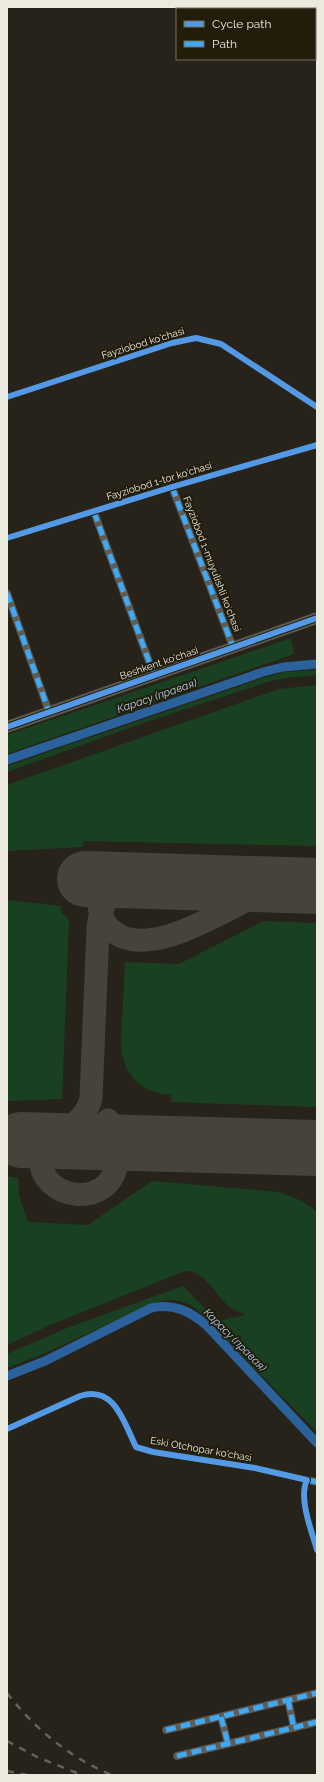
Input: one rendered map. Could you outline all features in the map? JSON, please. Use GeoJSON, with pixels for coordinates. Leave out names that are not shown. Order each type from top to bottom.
{"type":"FeatureCollection","features":[{"type":"Feature","properties":{"kind":"street","name":"Fayziobod ko'chasi"},"geometry":{"type":"LineString","coordinates":[[7,397],[172,343],[196,338],[221,344],[317,407]]}},
{"type":"Feature","properties":{"kind":"street","name":"Fayziobod 1-tor ko'chasi"},"geometry":{"type":"LineString","coordinates":[[7,538],[172,487],[317,445]]}},
{"type":"Feature","properties":{"kind":"street","name":"Fayziobod 1-muyulishli koʻchasi"},"geometry":{"type":"LineString","coordinates":[[172,487],[233,648]]}},
{"type":"Feature","properties":{"kind":"street"},"geometry":{"type":"LineString","coordinates":[[94,512],[154,675]]}},
{"type":"Feature","properties":{"kind":"street"},"geometry":{"type":"LineString","coordinates":[[7,593],[49,712]]}},
{"type":"Feature","properties":{"kind":"street","name":"Beshkent ko'chasi"},"geometry":{"type":"LineString","coordinates":[[7,727],[317,618]]}},
{"type":"Feature","properties":{"kind":"street","name":"Eski Otchopar ko'chasi"},"geometry":{"type":"LineString","coordinates":[[7,1429],[80,1396],[95,1394],[107,1398],[114,1403],[136,1447],[153,1452],[255,1468],[317,1482]]}},
{"type":"Feature","properties":{"kind":"street"},"geometry":{"type":"LineString","coordinates":[[307,1480],[304,1486],[304,1498],[317,1550]]}},
{"type":"Feature","properties":{"kind":"street"},"geometry":{"type":"LineString","coordinates":[[166,1730],[317,1693]]}},
{"type":"Feature","properties":{"kind":"street"},"geometry":{"type":"LineString","coordinates":[[288,1700],[294,1728]]}},
{"type":"Feature","properties":{"kind":"street"},"geometry":{"type":"LineString","coordinates":[[221,1717],[228,1744]]}},
{"type":"Feature","properties":{"kind":"street"},"geometry":{"type":"LineString","coordinates":[[177,1756],[317,1722]]}},
{"type":"Feature","properties":{"kind":"green space"},"geometry":{"type":"Polygon","coordinates":[[[291,638],[294,654],[7,754],[7,735],[291,638]]]}},
{"type":"Feature","properties":{"kind":"green space"},"geometry":{"type":"Polygon","coordinates":[[[317,670],[317,675],[285,678],[268,682],[143,723],[7,772],[7,766],[263,678],[284,672],[317,670]]]}},
{"type":"Feature","properties":{"kind":"green space"},"geometry":{"type":"Polygon","coordinates":[[[317,685],[317,846],[83,841],[83,847],[7,851],[7,785],[279,689],[317,685]]]}},
{"type":"Feature","properties":{"kind":"green space"},"geometry":{"type":"Polygon","coordinates":[[[7,900],[61,906],[61,913],[67,917],[69,921],[62,1099],[7,1101],[7,900]]]}},
{"type":"Feature","properties":{"kind":"green space"},"geometry":{"type":"Polygon","coordinates":[[[264,921],[317,923],[317,1107],[171,1102],[171,1095],[150,1091],[142,1086],[130,1073],[125,1065],[122,1055],[121,1044],[125,962],[179,964],[264,921]]]}},
{"type":"Feature","properties":{"kind":"green space"},"geometry":{"type":"Polygon","coordinates":[[[7,1176],[18,1178],[19,1196],[28,1222],[88,1225],[152,1181],[278,1192],[299,1200],[317,1212],[317,1432],[198,1311],[191,1305],[179,1301],[169,1300],[154,1303],[41,1355],[7,1368],[7,1354],[67,1328],[183,1286],[217,1321],[245,1315],[231,1308],[211,1285],[199,1275],[193,1272],[185,1271],[50,1325],[7,1345],[7,1176]]]}},
{"type":"Feature","properties":{"kind":"waterway","name":"Карасу (правая)"},"geometry":{"type":"LineString","coordinates":[[7,760],[263,672],[283,667],[317,664]]}},
{"type":"Feature","properties":{"kind":"waterway","name":"Карасу (правая)"},"geometry":{"type":"LineString","coordinates":[[7,1376],[45,1361],[151,1308],[174,1307],[187,1312],[206,1325],[317,1443]]}},
{"type":"Feature","properties":{"kind":"taxiway"},"geometry":{"type":"LineString","coordinates":[[125,869],[142,869],[171,881]]}},
{"type":"Feature","properties":{"kind":"taxiway"},"geometry":{"type":"LineString","coordinates":[[111,1124],[117,1142],[117,1162],[112,1178],[102,1188],[89,1194],[76,1194],[62,1191],[51,1183],[43,1173],[41,1159],[43,1150],[48,1142],[80,1118],[87,1109],[91,1098],[99,919],[105,903],[115,891],[140,880]]}},
{"type":"Feature","properties":{"kind":"taxiway"},"geometry":{"type":"LineString","coordinates":[[99,905],[104,920],[108,927],[115,933],[132,939],[151,940],[172,935],[193,927],[273,888],[291,885]]}},
{"type":"Feature","properties":{"kind":"taxiway"},"geometry":{"type":"LineString","coordinates":[[108,1120],[126,1135],[148,1142],[164,1144]]}},
{"type":"Feature","properties":{"kind":"taxiway"},"geometry":{"type":"LineString","coordinates":[[279,1147],[300,1150],[317,1156]]}},
{"type":"Feature","properties":{"kind":"runway"},"geometry":{"type":"LineString","coordinates":[[85,879],[317,886]]}},
{"type":"Feature","properties":{"kind":"runway"},"geometry":{"type":"LineString","coordinates":[[21,1140],[317,1148]]}},
{"type":"Feature","properties":{"kind":"railway"},"geometry":{"type":"LineString","coordinates":[[7,1693],[29,1719],[54,1741],[82,1760],[112,1775]]}},
{"type":"Feature","properties":{"kind":"railway"},"geometry":{"type":"LineString","coordinates":[[7,1741],[37,1757],[82,1775]]}},
{"type":"Feature","properties":{"kind":"railway"},"geometry":{"type":"LineString","coordinates":[[7,1771],[27,1775]]}},
{"type":"Feature","properties":{"kind":"marked path"},"geometry":{"type":"LineString","coordinates":[[172,487],[233,647]]}},
{"type":"Feature","properties":{"kind":"marked path"},"geometry":{"type":"LineString","coordinates":[[94,512],[154,675]]}},
{"type":"Feature","properties":{"kind":"marked path"},"geometry":{"type":"LineString","coordinates":[[7,593],[49,712]]}},
{"type":"Feature","properties":{"kind":"marked path"},"geometry":{"type":"LineString","coordinates":[[307,1480],[317,1482]]}},
{"type":"Feature","properties":{"kind":"marked path"},"geometry":{"type":"LineString","coordinates":[[166,1730],[317,1693]]}},
{"type":"Feature","properties":{"kind":"marked path"},"geometry":{"type":"LineString","coordinates":[[288,1700],[294,1728]]}},
{"type":"Feature","properties":{"kind":"marked path"},"geometry":{"type":"LineString","coordinates":[[221,1717],[228,1744]]}},
{"type":"Feature","properties":{"kind":"marked path"},"geometry":{"type":"LineString","coordinates":[[177,1756],[317,1722]]}},
{"type":"Feature","properties":{"kind":"cycle path"},"geometry":{"type":"LineString","coordinates":[[7,397],[172,343],[196,338],[221,344],[317,407]]}},
{"type":"Feature","properties":{"kind":"cycle path"},"geometry":{"type":"LineString","coordinates":[[7,538],[172,487],[317,445]]}},
{"type":"Feature","properties":{"kind":"cycle path"},"geometry":{"type":"LineString","coordinates":[[7,727],[317,618]]}},
{"type":"Feature","properties":{"kind":"cycle path"},"geometry":{"type":"LineString","coordinates":[[7,1429],[80,1396],[92,1394],[102,1396],[117,1408],[136,1447],[153,1452],[255,1468],[307,1480],[304,1496],[305,1505],[309,1525],[317,1550]]}}]}
